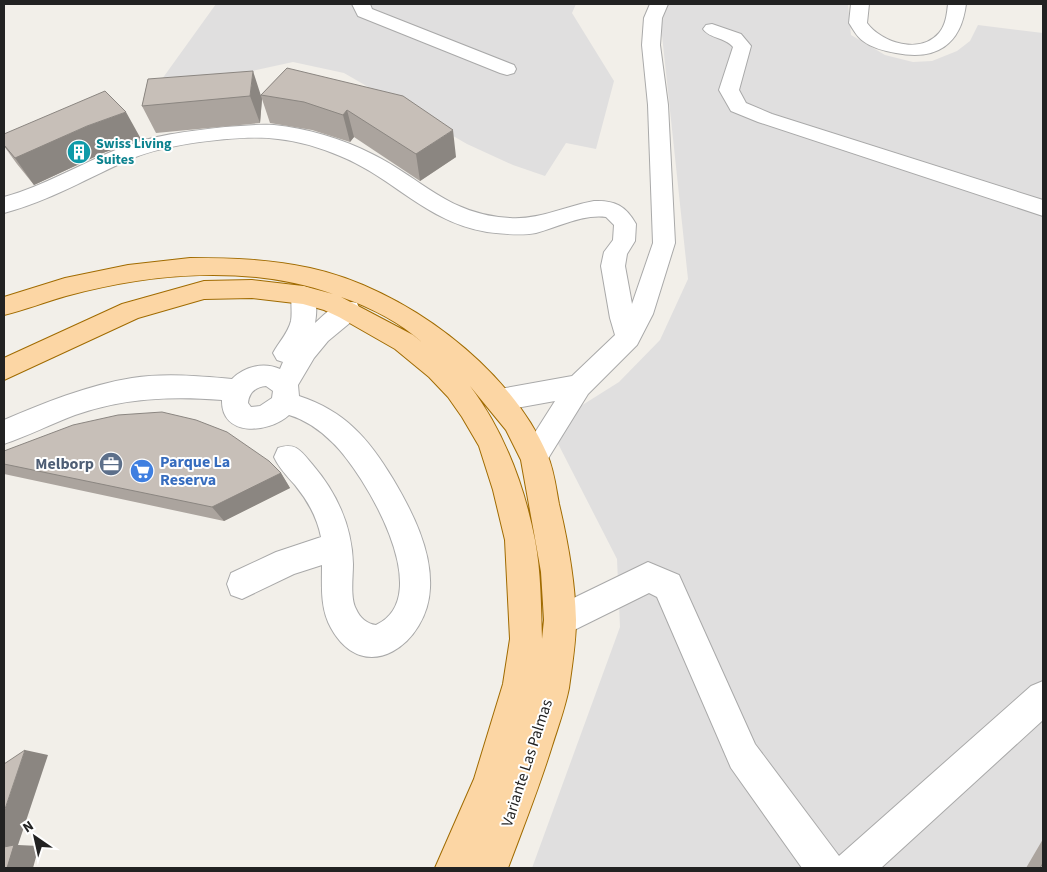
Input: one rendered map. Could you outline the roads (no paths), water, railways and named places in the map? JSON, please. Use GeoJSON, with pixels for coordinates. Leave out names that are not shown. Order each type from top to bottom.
{"type":"FeatureCollection","features":[{"type":"Feature","properties":{"kind":"main road","name":"Variante Las Palmas"},"geometry":{"type":"LineString","coordinates":[[4,306],[101,278],[139,271],[219,264],[260,266],[329,281],[399,312],[459,357],[500,400],[518,426],[534,456],[551,533],[560,621],[550,701],[519,795],[489,868]]}},
{"type":"Feature","properties":{"kind":"main road","name":"Variante Las Palmas"},"geometry":{"type":"LineString","coordinates":[[4,370],[131,311],[204,290],[252,289],[303,295],[330,302],[348,310],[404,342],[438,370],[457,389],[472,409],[492,443],[520,540],[526,639],[520,684],[491,782],[454,868]]}},
{"type":"Feature","properties":{"kind":"street"},"geometry":{"type":"LineString","coordinates":[[361,4],[364,12],[506,69]]}},
{"type":"Feature","properties":{"kind":"street"},"geometry":{"type":"LineString","coordinates":[[534,456],[579,386],[628,338],[641,314],[664,243],[658,105],[650,45],[653,18],[660,4]]}},
{"type":"Feature","properties":{"kind":"street"},"geometry":{"type":"LineString","coordinates":[[860,4],[858,23],[868,36],[883,44],[903,50],[920,50],[937,45],[947,36],[956,21],[957,4]]}},
{"type":"Feature","properties":{"kind":"street"},"geometry":{"type":"LineString","coordinates":[[712,29],[735,38],[742,46],[729,90],[738,107],[765,118],[1043,208]]}},
{"type":"Feature","properties":{"kind":"street"},"geometry":{"type":"LineString","coordinates":[[4,205],[32,197],[116,158],[142,148],[175,139],[258,131],[279,132],[348,152],[374,164],[438,207],[481,223],[524,226],[597,208],[613,211],[625,224],[624,241],[616,252],[613,266],[622,318],[628,338]]}},
{"type":"Feature","properties":{"kind":"street"},"geometry":{"type":"LineString","coordinates":[[288,457],[311,484],[327,508],[338,546],[341,615],[357,635],[364,639],[373,641],[383,640],[392,636],[406,620],[412,604],[415,589],[413,557],[396,514],[366,463],[339,430],[318,415],[302,407],[279,388],[256,377],[245,382],[238,390],[234,400],[236,408],[243,415],[254,418],[266,416],[276,411],[279,388],[303,327],[305,314],[303,295]]}},
{"type":"Feature","properties":{"kind":"street"},"geometry":{"type":"LineString","coordinates":[[279,388],[298,357],[322,330],[348,310]]}},
{"type":"Feature","properties":{"kind":"street"},"geometry":{"type":"LineString","coordinates":[[500,400],[579,386]]}},
{"type":"Feature","properties":{"kind":"street"},"geometry":{"type":"LineString","coordinates":[[4,432],[58,411],[131,389],[191,387],[238,390]]}},
{"type":"Feature","properties":{"kind":"street"},"geometry":{"type":"LineString","coordinates":[[242,584],[287,562],[338,546]]}},
{"type":"Feature","properties":{"kind":"street"},"geometry":{"type":"LineString","coordinates":[[560,621],[648,576],[668,586],[743,756],[825,868]]}},
{"type":"Feature","properties":{"kind":"street"},"geometry":{"type":"LineString","coordinates":[[853,868],[1043,698]]}},
{"type":"Feature","properties":{"kind":"place","name":"Swiss Living Suites"},"geometry":{"type":"Point","coordinates":[79,152]}},
{"type":"Feature","properties":{"kind":"place","name":"Melborp"},"geometry":{"type":"Point","coordinates":[111,464]}},
{"type":"Feature","properties":{"kind":"place","name":"Parque La Reserva"},"geometry":{"type":"Point","coordinates":[142,471]}}]}
